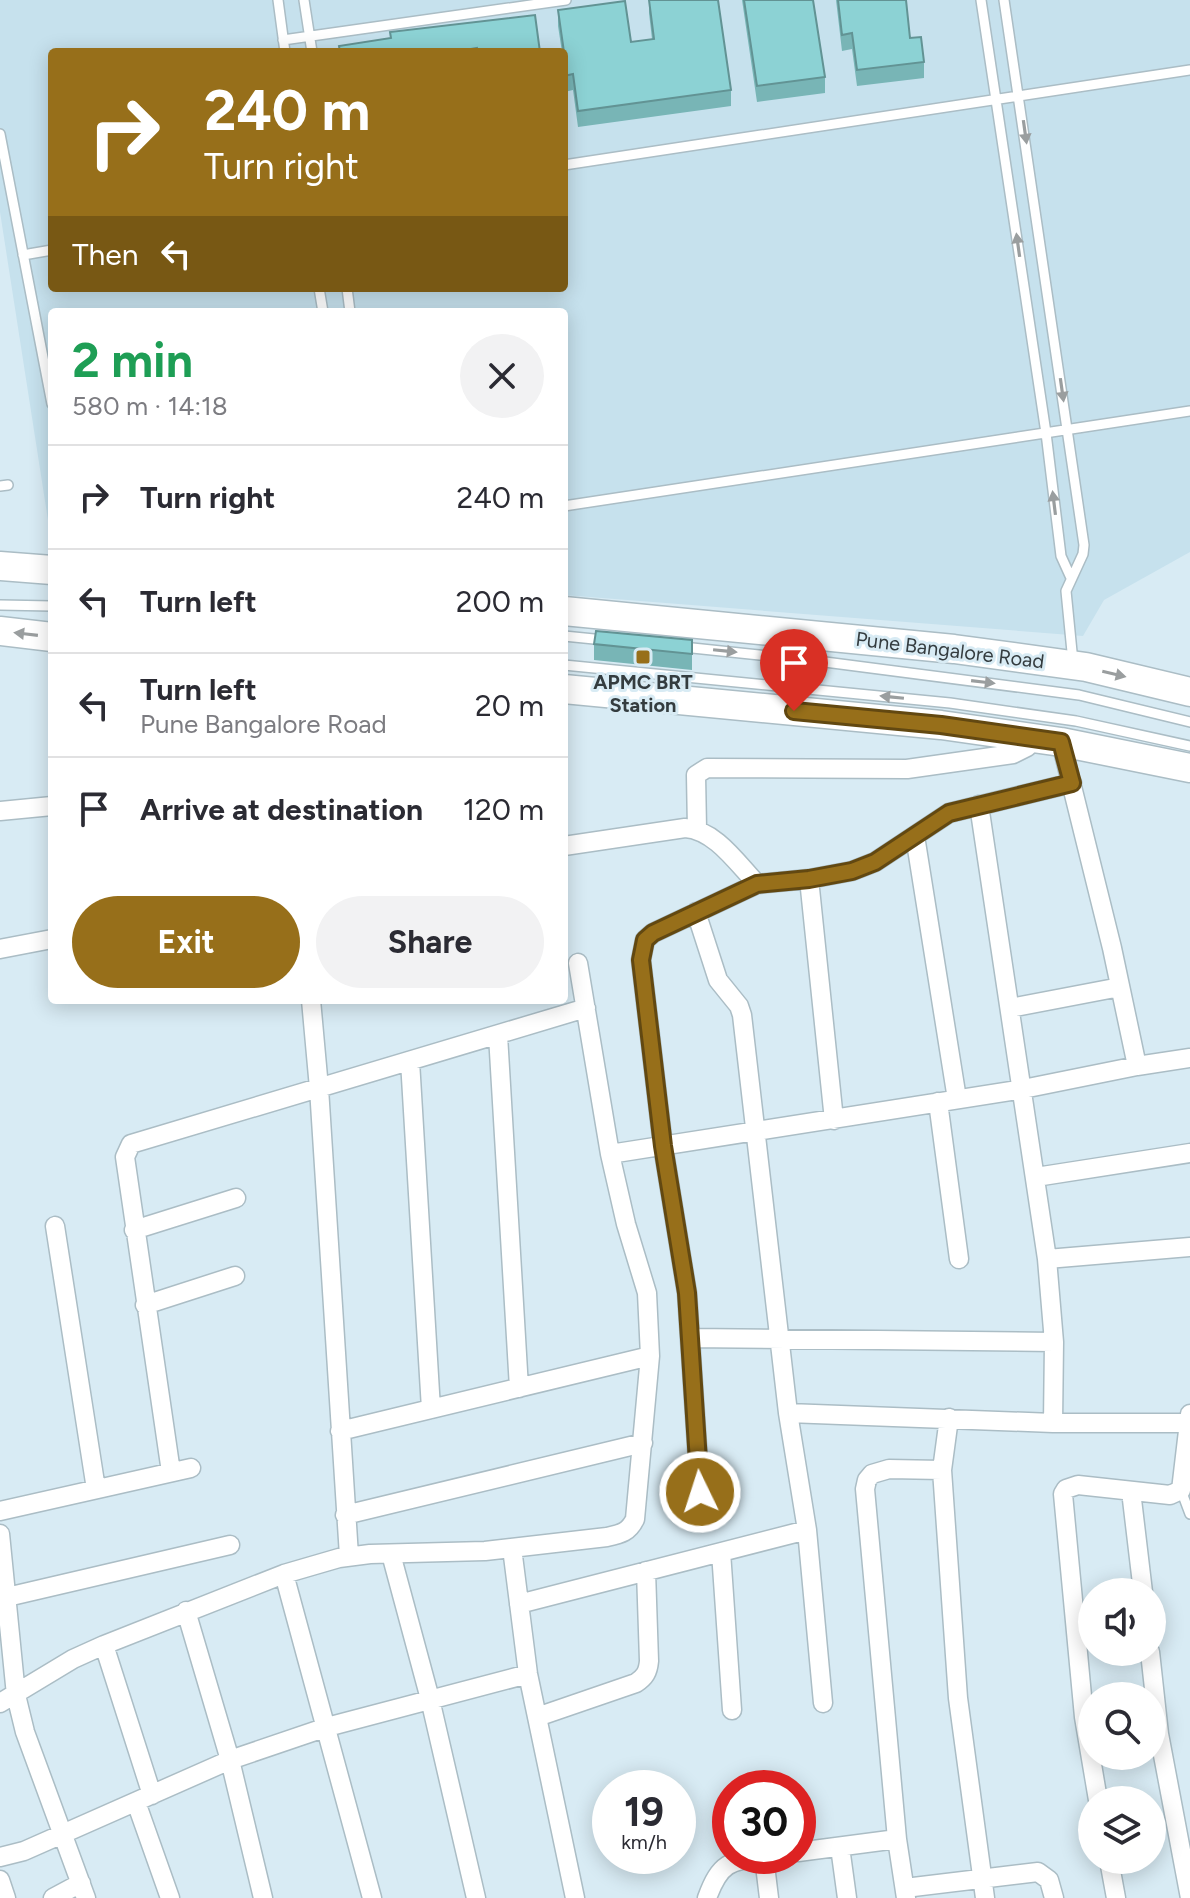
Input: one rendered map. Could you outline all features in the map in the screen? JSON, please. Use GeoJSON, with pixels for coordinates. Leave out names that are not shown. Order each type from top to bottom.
{"type":"FeatureCollection","features":[{"type":"Feature","properties":{"kind":"main road"},"geometry":{"type":"LineString","coordinates":[[0,566],[48,570]]}},
{"type":"Feature","properties":{"kind":"main road","name":"Pune Bangalore Road"},"geometry":{"type":"LineString","coordinates":[[568,611],[924,646],[1074,665],[1190,692]]}},
{"type":"Feature","properties":{"kind":"main road"},"geometry":{"type":"LineString","coordinates":[[0,631],[48,637]]}},
{"type":"Feature","properties":{"kind":"main road"},"geometry":{"type":"LineString","coordinates":[[568,689],[941,725],[1049,740],[1190,768]]}},
{"type":"Feature","properties":{"kind":"street"},"geometry":{"type":"LineString","coordinates":[[697,829],[696,775],[707,768],[907,769],[1013,754],[1049,740],[1072,783],[1137,1066]]}},
{"type":"Feature","properties":{"kind":"street"},"geometry":{"type":"LineString","coordinates":[[700,1492],[687,1293],[663,1146],[642,949],[653,933],[757,884],[852,871],[875,862],[949,813],[1072,783]]}},
{"type":"Feature","properties":{"kind":"street"},"geometry":{"type":"LineString","coordinates":[[979,805],[1047,1259],[1054,1342],[1053,1423]]}},
{"type":"Feature","properties":{"kind":"street"},"geometry":{"type":"LineString","coordinates":[[0,811],[48,806]]}},
{"type":"Feature","properties":{"kind":"street"},"geometry":{"type":"LineString","coordinates":[[568,845],[685,828],[697,829],[717,843],[757,884]]}},
{"type":"Feature","properties":{"kind":"street"},"geometry":{"type":"LineString","coordinates":[[915,836],[957,1099]]}},
{"type":"Feature","properties":{"kind":"street"},"geometry":{"type":"LineString","coordinates":[[809,879],[834,1120]]}},
{"type":"Feature","properties":{"kind":"street"},"geometry":{"type":"LineString","coordinates":[[696,912],[718,980],[739,1006],[742,1015],[788,1413],[807,1530],[823,1703]]}},
{"type":"Feature","properties":{"kind":"street"},"geometry":{"type":"LineString","coordinates":[[0,949],[48,940]]}},
{"type":"Feature","properties":{"kind":"street"},"geometry":{"type":"LineString","coordinates":[[8,1699],[73,1659],[104,1645],[284,1574],[349,1556],[452,1554],[607,1537],[627,1530],[635,1519],[643,1443],[650,1356],[647,1293],[626,1224],[610,1154],[578,963]]}},
{"type":"Feature","properties":{"kind":"street"},"geometry":{"type":"LineString","coordinates":[[1010,1008],[1120,987]]}},
{"type":"Feature","properties":{"kind":"street"},"geometry":{"type":"LineString","coordinates":[[311,1004],[349,1556]]}},
{"type":"Feature","properties":{"kind":"street"},"geometry":{"type":"LineString","coordinates":[[171,1472],[125,1157],[131,1144],[586,1008]]}},
{"type":"Feature","properties":{"kind":"street"},"geometry":{"type":"LineString","coordinates":[[498,1035],[519,1388]]}},
{"type":"Feature","properties":{"kind":"street"},"geometry":{"type":"LineString","coordinates":[[610,1154],[1023,1089],[1190,1058]]}},
{"type":"Feature","properties":{"kind":"street"},"geometry":{"type":"LineString","coordinates":[[410,1061],[431,1409]]}},
{"type":"Feature","properties":{"kind":"street"},"geometry":{"type":"LineString","coordinates":[[938,1102],[959,1259]]}},
{"type":"Feature","properties":{"kind":"street"},"geometry":{"type":"LineString","coordinates":[[1036,1177],[1190,1153]]}},
{"type":"Feature","properties":{"kind":"street"},"geometry":{"type":"LineString","coordinates":[[134,1230],[236,1198]]}},
{"type":"Feature","properties":{"kind":"street"},"geometry":{"type":"LineString","coordinates":[[55,1226],[96,1489]]}},
{"type":"Feature","properties":{"kind":"street"},"geometry":{"type":"LineString","coordinates":[[1047,1259],[1190,1247]]}},
{"type":"Feature","properties":{"kind":"street"},"geometry":{"type":"LineString","coordinates":[[145,1305],[235,1276]]}},
{"type":"Feature","properties":{"kind":"street"},"geometry":{"type":"LineString","coordinates":[[690,1338],[1054,1342]]}},
{"type":"Feature","properties":{"kind":"street"},"geometry":{"type":"LineString","coordinates":[[340,1431],[650,1356]]}},
{"type":"Feature","properties":{"kind":"street"},"geometry":{"type":"LineString","coordinates":[[788,1413],[1053,1423],[1190,1423]]}},
{"type":"Feature","properties":{"kind":"street"},"geometry":{"type":"LineString","coordinates":[[1096,1786],[1084,1717],[1062,1500],[1066,1489],[1078,1485],[1170,1495],[1181,1490],[1190,1413]]}},
{"type":"Feature","properties":{"kind":"street"},"geometry":{"type":"LineString","coordinates":[[949,1418],[942,1470],[958,1698],[985,1898]]}},
{"type":"Feature","properties":{"kind":"street"},"geometry":{"type":"LineString","coordinates":[[345,1515],[643,1443]]}},
{"type":"Feature","properties":{"kind":"street"},"geometry":{"type":"LineString","coordinates":[[0,1511],[191,1468]]}},
{"type":"Feature","properties":{"kind":"street"},"geometry":{"type":"LineString","coordinates":[[942,1470],[880,1471],[867,1480],[865,1489],[897,1839],[906,1893],[980,1878],[1038,1872],[1049,1880],[1054,1898]]}},
{"type":"Feature","properties":{"kind":"street"},"geometry":{"type":"LineString","coordinates":[[1131,1491],[1141,1578]]}},
{"type":"Feature","properties":{"kind":"street"},"geometry":{"type":"LineString","coordinates":[[519,1604],[807,1530]]}},
{"type":"Feature","properties":{"kind":"street"},"geometry":{"type":"LineString","coordinates":[[0,1534],[7,1597],[8,1699],[25,1732],[84,1890],[53,1898]]}},
{"type":"Feature","properties":{"kind":"street"},"geometry":{"type":"LineString","coordinates":[[7,1597],[230,1545]]}},
{"type":"Feature","properties":{"kind":"street"},"geometry":{"type":"LineString","coordinates":[[512,1548],[528,1674],[575,1898]]}},
{"type":"Feature","properties":{"kind":"street"},"geometry":{"type":"LineString","coordinates":[[721,1552],[732,1710]]}},
{"type":"Feature","properties":{"kind":"street"},"geometry":{"type":"LineString","coordinates":[[391,1554],[430,1699],[476,1898]]}},
{"type":"Feature","properties":{"kind":"street"},"geometry":{"type":"LineString","coordinates":[[537,1717],[643,1678],[649,1661],[646,1571]]}},
{"type":"Feature","properties":{"kind":"street"},"geometry":{"type":"LineString","coordinates":[[284,1574],[372,1898]]}},
{"type":"Feature","properties":{"kind":"street"},"geometry":{"type":"LineString","coordinates":[[186,1611],[230,1760],[263,1898]]}},
{"type":"Feature","properties":{"kind":"street"},"geometry":{"type":"LineString","coordinates":[[104,1645],[170,1898]]}},
{"type":"Feature","properties":{"kind":"street"},"geometry":{"type":"LineString","coordinates":[[1152,1666],[1159,1734],[1190,1898]]}},
{"type":"Feature","properties":{"kind":"street"},"geometry":{"type":"LineString","coordinates":[[0,1857],[24,1851],[230,1760],[327,1727],[528,1674]]}},
{"type":"Feature","properties":{"kind":"street"},"geometry":{"type":"LineString","coordinates":[[816,1850],[897,1839]]}},
{"type":"Feature","properties":{"kind":"street"},"geometry":{"type":"LineString","coordinates":[[840,1847],[847,1898]]}},
{"type":"Feature","properties":{"kind":"street"},"geometry":{"type":"LineString","coordinates":[[707,1898],[718,1874]]}},
{"type":"Feature","properties":{"kind":"street"},"geometry":{"type":"LineString","coordinates":[[767,1874],[769,1898]]}},
{"type":"Feature","properties":{"kind":"street"},"geometry":{"type":"LineString","coordinates":[[1112,1874],[1116,1898]]}},
{"type":"Feature","properties":{"kind":"street"},"geometry":{"type":"LineString","coordinates":[[0,1880],[6,1898]]}},
{"type":"Feature","properties":{"kind":"lane"},"geometry":{"type":"LineString","coordinates":[[278,0],[284,48]]}},
{"type":"Feature","properties":{"kind":"lane"},"geometry":{"type":"LineString","coordinates":[[304,0],[312,48]]}},
{"type":"Feature","properties":{"kind":"lane"},"geometry":{"type":"LineString","coordinates":[[283,40],[566,0]]}},
{"type":"Feature","properties":{"kind":"lane"},"geometry":{"type":"LineString","coordinates":[[981,0],[1046,433],[1061,556],[1071,578]]}},
{"type":"Feature","properties":{"kind":"lane"},"geometry":{"type":"LineString","coordinates":[[1004,0],[1084,545],[1066,601],[1074,665]]}},
{"type":"Feature","properties":{"kind":"lane"},"geometry":{"type":"LineString","coordinates":[[568,164],[1190,70]]}},
{"type":"Feature","properties":{"kind":"lane"},"geometry":{"type":"LineString","coordinates":[[0,134],[48,383]]}},
{"type":"Feature","properties":{"kind":"lane"},"geometry":{"type":"LineString","coordinates":[[23,255],[48,251]]}},
{"type":"Feature","properties":{"kind":"lane"},"geometry":{"type":"LineString","coordinates":[[568,505],[1190,411]]}},
{"type":"Feature","properties":{"kind":"lane"},"geometry":{"type":"LineString","coordinates":[[0,605],[48,606]]}},
{"type":"Feature","properties":{"kind":"lane"},"geometry":{"type":"LineString","coordinates":[[568,636],[622,641]]}},
{"type":"Feature","properties":{"kind":"lane"},"geometry":{"type":"LineString","coordinates":[[666,645],[1033,688],[1079,695],[1190,722]]}},
{"type":"Feature","properties":{"kind":"lane"},"geometry":{"type":"LineString","coordinates":[[568,665],[950,703],[1076,721],[1190,746]]}},
{"type":"Feature","properties":{"kind":"lane"},"geometry":{"type":"LineString","coordinates":[[1181,1490],[1190,1514]]}},
{"type":"Feature","properties":{"kind":"shaded area"},"geometry":{"type":"Polygon","coordinates":[[[0,0],[1190,0],[1190,552],[1104,600],[1083,636],[568,595],[568,308],[48,308],[48,520],[0,212],[0,0]]]}},
{"type":"Feature","properties":{"kind":"building"},"geometry":{"type":"Polygon","coordinates":[[[649,0],[718,0],[731,90],[578,111],[573,74],[568,75],[568,48],[563,48],[558,10],[625,1],[631,42],[654,39],[649,0]]]}},
{"type":"Feature","properties":{"kind":"building"},"geometry":{"type":"Polygon","coordinates":[[[744,0],[813,0],[825,77],[757,86],[744,0]]]}},
{"type":"Feature","properties":{"kind":"building"},"geometry":{"type":"Polygon","coordinates":[[[838,0],[906,0],[910,38],[921,37],[924,62],[857,70],[852,33],[842,35],[838,0]]]}},
{"type":"Feature","properties":{"kind":"building"},"geometry":{"type":"Polygon","coordinates":[[[535,15],[539,48],[339,48],[391,38],[390,32],[535,15]]]}},
{"type":"Feature","properties":{"kind":"building"},"geometry":{"type":"Polygon","coordinates":[[[596,631],[692,640],[692,654],[594,644],[596,631]]]}},
{"type":"Feature","properties":{"kind":"place","name":"APMC BRT Station"},"geometry":{"type":"Point","coordinates":[643,657]}},
{"type":"Feature","properties":{"kind":"route"},"geometry":{"type":"LineString","coordinates":[[700,1492],[687,1293],[663,1146],[641,960],[645,940],[653,933],[745,888],[852,871],[875,862],[949,813],[1072,783],[1061,742],[941,725],[794,711]]}}]}
